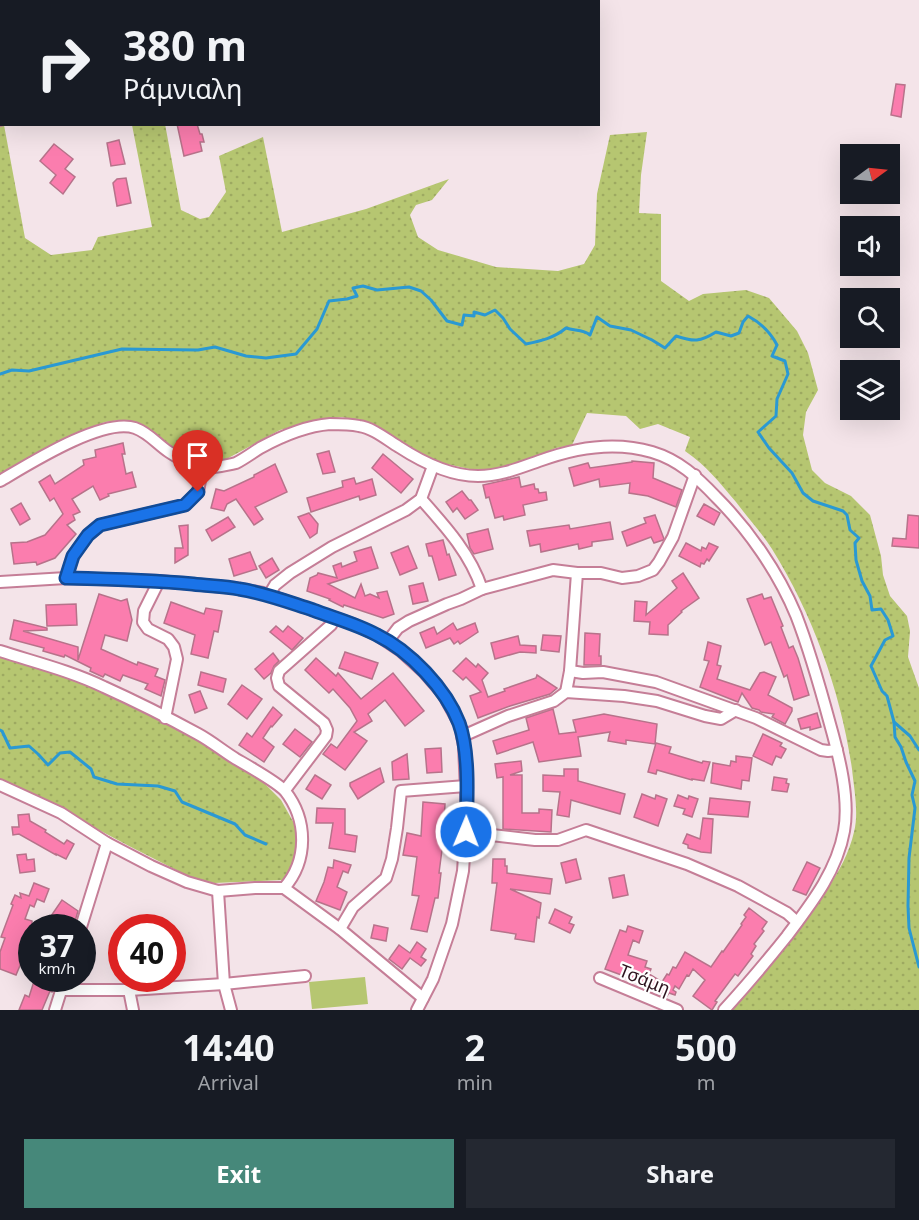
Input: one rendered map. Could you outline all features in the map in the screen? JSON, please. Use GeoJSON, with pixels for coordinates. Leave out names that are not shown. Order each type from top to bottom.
{"type":"FeatureCollection","features":[{"type":"Feature","properties":{"kind":"street"},"geometry":{"type":"LineString","coordinates":[[0,481],[58,448],[90,434],[117,427],[134,428],[152,437],[168,452],[202,469],[237,462],[283,435],[328,424],[360,426],[375,432],[402,450],[433,466],[477,476],[499,474],[559,454],[589,448],[622,447],[652,452],[680,464],[695,475],[723,503],[746,532],[772,569],[795,613],[811,658],[837,750],[845,804],[844,829],[838,856],[826,879],[797,922],[724,1010]]}},
{"type":"Feature","properties":{"kind":"street"},"geometry":{"type":"LineString","coordinates":[[269,595],[275,585],[290,573],[332,547],[406,510],[421,499],[433,466]]}},
{"type":"Feature","properties":{"kind":"street"},"geometry":{"type":"LineString","coordinates":[[66,578],[73,556],[88,535],[100,525],[185,505],[198,492],[202,469]]}},
{"type":"Feature","properties":{"kind":"street"},"geometry":{"type":"LineString","coordinates":[[388,641],[402,625],[447,604],[482,589],[552,570],[601,573],[622,578],[638,576],[653,570],[673,537],[695,475]]}},
{"type":"Feature","properties":{"kind":"street"},"geometry":{"type":"LineString","coordinates":[[421,499],[452,534],[476,572],[482,589]]}},
{"type":"Feature","properties":{"kind":"street"},"geometry":{"type":"LineString","coordinates":[[566,692],[570,671],[577,573]]}},
{"type":"Feature","properties":{"kind":"street"},"geometry":{"type":"LineString","coordinates":[[0,582],[66,578],[159,581],[235,588],[269,595],[366,629],[388,641],[418,665],[439,688],[456,715],[463,736],[466,832],[463,871],[452,924],[434,979],[417,1010]]}},
{"type":"Feature","properties":{"kind":"street"},"geometry":{"type":"LineString","coordinates":[[159,581],[144,611],[143,622],[147,629],[168,639],[174,647],[177,659],[165,718]]}},
{"type":"Feature","properties":{"kind":"street"},"geometry":{"type":"LineString","coordinates":[[285,790],[326,736],[327,730],[324,723],[279,686],[277,678],[279,671],[331,625],[335,618]]}},
{"type":"Feature","properties":{"kind":"street"},"geometry":{"type":"LineString","coordinates":[[0,651],[102,686],[199,734],[285,790],[296,809],[302,835],[301,855],[284,888]]}},
{"type":"Feature","properties":{"kind":"street"},"geometry":{"type":"LineString","coordinates":[[570,671],[603,672],[644,679],[679,689],[756,718],[821,750],[837,750]]}},
{"type":"Feature","properties":{"kind":"street"},"geometry":{"type":"LineString","coordinates":[[463,736],[508,716],[554,701],[566,692],[657,701],[721,719],[735,710]]}},
{"type":"Feature","properties":{"kind":"street"},"geometry":{"type":"LineString","coordinates":[[340,929],[353,907],[386,878],[392,859],[401,791],[466,786]]}},
{"type":"Feature","properties":{"kind":"street"},"geometry":{"type":"LineString","coordinates":[[1,787],[61,813],[107,843],[187,882],[218,891],[284,888],[340,929],[423,998]]}},
{"type":"Feature","properties":{"kind":"street"},"geometry":{"type":"LineString","coordinates":[[466,832],[535,840],[558,840],[586,830],[687,864],[738,886],[787,913],[797,922]]}},
{"type":"Feature","properties":{"kind":"street"},"geometry":{"type":"LineString","coordinates":[[85,914],[107,843]]}},
{"type":"Feature","properties":{"kind":"street"},"geometry":{"type":"LineString","coordinates":[[218,891],[224,984],[231,1010]]}},
{"type":"Feature","properties":{"kind":"street"},"geometry":{"type":"LineString","coordinates":[[186,986],[305,975]]}},
{"type":"Feature","properties":{"kind":"street","name":"Τσάμη"},"geometry":{"type":"LineString","coordinates":[[600,978],[677,1010]]}},
{"type":"Feature","properties":{"kind":"street"},"geometry":{"type":"LineString","coordinates":[[55,1010],[61,992]]}},
{"type":"Feature","properties":{"kind":"street"},"geometry":{"type":"LineString","coordinates":[[129,992],[133,1010]]}},
{"type":"Feature","properties":{"kind":"green space"},"geometry":{"type":"Polygon","coordinates":[[[0,126],[4,126],[25,238],[51,255],[92,250],[98,237],[152,227],[132,126],[165,126],[181,210],[200,219],[209,217],[226,192],[219,156],[263,137],[282,232],[366,209],[449,179],[432,200],[416,205],[410,215],[418,237],[438,250],[496,267],[558,271],[584,264],[595,245],[597,194],[610,135],[647,132],[639,213],[661,214],[661,281],[689,301],[703,294],[746,290],[769,298],[797,331],[808,353],[818,390],[806,412],[803,435],[812,470],[825,483],[851,496],[870,515],[890,596],[907,616],[910,631],[908,657],[919,688],[919,1010],[730,1010],[808,915],[836,876],[850,847],[854,832],[856,801],[841,711],[823,655],[800,600],[787,574],[759,531],[700,462],[685,451],[690,437],[658,424],[640,429],[626,416],[587,413],[572,445],[556,448],[515,465],[479,471],[428,460],[378,426],[342,417],[309,422],[280,430],[221,462],[199,462],[182,455],[152,431],[137,423],[121,420],[105,422],[49,446],[0,476],[0,126]]]}},
{"type":"Feature","properties":{"kind":"green space"},"geometry":{"type":"Polygon","coordinates":[[[0,653],[72,678],[170,723],[264,783],[281,800],[295,825],[299,840],[297,856],[283,880],[214,883],[188,876],[0,779],[0,653]]]}},
{"type":"Feature","properties":{"kind":"green space"},"geometry":{"type":"Polygon","coordinates":[[[365,977],[368,1004],[312,1009],[309,982],[365,977]]]}},
{"type":"Feature","properties":{"kind":"building"},"geometry":{"type":"Polygon","coordinates":[[[896,84],[905,85],[901,117],[891,115],[896,84]]]}},
{"type":"Feature","properties":{"kind":"building"},"geometry":{"type":"Polygon","coordinates":[[[177,126],[198,126],[204,142],[200,142],[202,151],[184,156],[177,126]]]}},
{"type":"Feature","properties":{"kind":"building"},"geometry":{"type":"Polygon","coordinates":[[[119,140],[125,164],[111,166],[107,143],[119,140]]]}},
{"type":"Feature","properties":{"kind":"building"},"geometry":{"type":"Polygon","coordinates":[[[54,144],[73,159],[65,169],[75,177],[63,194],[50,183],[56,175],[40,161],[54,144]]]}},
{"type":"Feature","properties":{"kind":"building"},"geometry":{"type":"Polygon","coordinates":[[[126,178],[131,203],[117,206],[113,183],[117,179],[126,178]]]}},
{"type":"Feature","properties":{"kind":"building"},"geometry":{"type":"Polygon","coordinates":[[[123,443],[125,454],[122,454],[126,474],[132,472],[136,487],[108,494],[109,496],[100,500],[93,486],[72,499],[80,512],[73,515],[75,520],[67,525],[76,534],[55,558],[37,565],[36,562],[14,564],[11,543],[27,542],[45,535],[63,514],[54,498],[50,501],[39,482],[50,475],[55,484],[84,465],[83,460],[96,457],[95,450],[123,443]]]}},
{"type":"Feature","properties":{"kind":"building"},"geometry":{"type":"Polygon","coordinates":[[[329,451],[335,472],[323,474],[317,454],[329,451]]]}},
{"type":"Feature","properties":{"kind":"building"},"geometry":{"type":"Polygon","coordinates":[[[383,454],[413,479],[401,493],[372,468],[383,454]]]}},
{"type":"Feature","properties":{"kind":"building"},"geometry":{"type":"Polygon","coordinates":[[[632,461],[654,463],[653,478],[682,490],[676,507],[648,496],[629,493],[630,483],[600,487],[599,479],[574,486],[569,468],[588,463],[590,468],[632,461]]]}},
{"type":"Feature","properties":{"kind":"building"},"geometry":{"type":"Polygon","coordinates":[[[275,464],[287,492],[255,507],[263,519],[254,525],[236,499],[227,504],[224,511],[211,508],[216,489],[224,491],[275,464]]]}},
{"type":"Feature","properties":{"kind":"building"},"geometry":{"type":"Polygon","coordinates":[[[519,477],[521,487],[534,484],[539,493],[546,492],[547,500],[523,505],[525,515],[504,520],[503,516],[495,518],[483,485],[519,477]]]}},
{"type":"Feature","properties":{"kind":"building"},"geometry":{"type":"Polygon","coordinates":[[[354,478],[356,484],[372,479],[376,495],[360,500],[359,496],[311,512],[307,498],[343,487],[342,481],[354,478]]]}},
{"type":"Feature","properties":{"kind":"building"},"geometry":{"type":"Polygon","coordinates":[[[462,491],[478,510],[465,519],[457,508],[453,512],[446,502],[462,491]]]}},
{"type":"Feature","properties":{"kind":"building"},"geometry":{"type":"Polygon","coordinates":[[[21,503],[30,519],[20,525],[11,509],[21,503]]]}},
{"type":"Feature","properties":{"kind":"building"},"geometry":{"type":"Polygon","coordinates":[[[704,504],[720,513],[714,525],[697,516],[704,504]]]}},
{"type":"Feature","properties":{"kind":"building"},"geometry":{"type":"Polygon","coordinates":[[[309,513],[318,524],[317,533],[310,538],[298,517],[309,513]]]}},
{"type":"Feature","properties":{"kind":"building"},"geometry":{"type":"Polygon","coordinates":[[[655,515],[664,539],[654,543],[651,537],[627,546],[622,532],[646,523],[644,518],[655,515]]]}},
{"type":"Feature","properties":{"kind":"building"},"geometry":{"type":"Polygon","coordinates":[[[908,515],[919,516],[919,548],[892,546],[893,538],[906,539],[908,515]]]}},
{"type":"Feature","properties":{"kind":"building"},"geometry":{"type":"Polygon","coordinates":[[[228,517],[235,527],[212,541],[206,530],[228,517]]]}},
{"type":"Feature","properties":{"kind":"building"},"geometry":{"type":"Polygon","coordinates":[[[610,522],[613,539],[592,542],[592,546],[579,549],[578,544],[541,552],[540,544],[530,546],[527,531],[569,525],[570,529],[610,522]]]}},
{"type":"Feature","properties":{"kind":"building"},"geometry":{"type":"Polygon","coordinates":[[[188,525],[188,555],[175,563],[175,548],[183,548],[179,526],[188,525]]]}},
{"type":"Feature","properties":{"kind":"building"},"geometry":{"type":"Polygon","coordinates":[[[488,529],[493,549],[474,554],[467,534],[488,529]]]}},
{"type":"Feature","properties":{"kind":"building"},"geometry":{"type":"Polygon","coordinates":[[[443,540],[456,575],[439,580],[426,544],[443,540]]]}},
{"type":"Feature","properties":{"kind":"building"},"geometry":{"type":"Polygon","coordinates":[[[686,543],[701,551],[702,547],[706,549],[709,543],[718,547],[709,561],[707,559],[704,564],[701,563],[700,567],[679,556],[686,543]]]}},
{"type":"Feature","properties":{"kind":"building"},"geometry":{"type":"Polygon","coordinates":[[[408,546],[417,568],[400,575],[391,553],[408,546]]]}},
{"type":"Feature","properties":{"kind":"building"},"geometry":{"type":"Polygon","coordinates":[[[371,547],[378,568],[328,584],[355,598],[361,584],[365,596],[370,594],[379,598],[377,593],[387,591],[394,614],[383,618],[344,605],[343,607],[330,599],[307,591],[310,578],[318,573],[337,578],[333,566],[341,563],[342,567],[357,561],[354,552],[371,547]]]}},
{"type":"Feature","properties":{"kind":"building"},"geometry":{"type":"Polygon","coordinates":[[[250,552],[257,569],[234,576],[229,559],[250,552]]]}},
{"type":"Feature","properties":{"kind":"building"},"geometry":{"type":"Polygon","coordinates":[[[272,558],[279,570],[266,578],[259,566],[272,558]]]}},
{"type":"Feature","properties":{"kind":"building"},"geometry":{"type":"Polygon","coordinates":[[[683,573],[699,598],[681,611],[668,625],[668,635],[649,634],[650,622],[634,621],[635,601],[647,602],[646,615],[677,588],[672,581],[683,573]]]}},
{"type":"Feature","properties":{"kind":"building"},"geometry":{"type":"Polygon","coordinates":[[[423,583],[428,601],[413,604],[409,586],[423,583]]]}},
{"type":"Feature","properties":{"kind":"building"},"geometry":{"type":"Polygon","coordinates":[[[99,594],[121,601],[127,599],[132,620],[127,641],[105,635],[101,649],[137,665],[138,662],[158,669],[155,676],[165,680],[161,696],[145,689],[148,684],[123,675],[120,681],[105,674],[103,677],[65,655],[64,657],[43,651],[44,648],[10,639],[14,620],[47,628],[47,630],[23,631],[78,647],[78,660],[99,594]]]}},
{"type":"Feature","properties":{"kind":"building"},"geometry":{"type":"Polygon","coordinates":[[[762,594],[764,599],[771,597],[789,648],[793,646],[798,658],[809,695],[794,700],[787,675],[784,677],[771,642],[765,645],[747,599],[762,594]]]}},
{"type":"Feature","properties":{"kind":"building"},"geometry":{"type":"Polygon","coordinates":[[[171,602],[204,614],[206,608],[222,611],[218,632],[214,631],[208,658],[191,654],[195,635],[164,623],[171,602]]]}},
{"type":"Feature","properties":{"kind":"building"},"geometry":{"type":"Polygon","coordinates":[[[76,604],[77,625],[47,626],[46,605],[76,604]]]}},
{"type":"Feature","properties":{"kind":"building"},"geometry":{"type":"Polygon","coordinates":[[[453,623],[457,630],[475,623],[478,632],[460,644],[458,641],[454,644],[450,638],[426,648],[420,633],[434,627],[437,634],[453,623]]]}},
{"type":"Feature","properties":{"kind":"building"},"geometry":{"type":"Polygon","coordinates":[[[276,626],[283,632],[288,626],[303,638],[292,650],[270,632],[276,626]]]}},
{"type":"Feature","properties":{"kind":"building"},"geometry":{"type":"Polygon","coordinates":[[[585,633],[600,634],[601,665],[584,665],[585,633]]]}},
{"type":"Feature","properties":{"kind":"building"},"geometry":{"type":"Polygon","coordinates":[[[543,635],[561,636],[559,652],[541,650],[543,635]]]}},
{"type":"Feature","properties":{"kind":"building"},"geometry":{"type":"Polygon","coordinates":[[[518,636],[520,645],[536,646],[536,653],[520,652],[495,659],[491,643],[518,636]]]}},
{"type":"Feature","properties":{"kind":"building"},"geometry":{"type":"Polygon","coordinates":[[[708,642],[721,646],[717,665],[721,666],[717,679],[750,690],[760,673],[764,672],[776,677],[768,695],[792,708],[785,724],[772,717],[774,714],[752,708],[742,693],[738,702],[700,687],[709,661],[704,660],[708,642]]]}},
{"type":"Feature","properties":{"kind":"building"},"geometry":{"type":"Polygon","coordinates":[[[345,652],[378,663],[372,679],[339,668],[345,652]]]}},
{"type":"Feature","properties":{"kind":"building"},"geometry":{"type":"Polygon","coordinates":[[[273,653],[279,661],[264,679],[255,669],[273,653]]]}},
{"type":"Feature","properties":{"kind":"building"},"geometry":{"type":"Polygon","coordinates":[[[316,658],[336,676],[338,673],[361,699],[393,673],[424,711],[405,726],[385,700],[368,714],[372,721],[354,732],[367,741],[345,770],[323,754],[331,744],[337,748],[357,721],[350,708],[333,689],[329,693],[305,670],[316,658]]]}},
{"type":"Feature","properties":{"kind":"building"},"geometry":{"type":"Polygon","coordinates":[[[466,658],[476,667],[478,664],[488,673],[482,680],[488,697],[536,678],[537,675],[557,688],[550,694],[478,718],[470,696],[481,692],[466,677],[463,680],[453,671],[466,658]]]}},
{"type":"Feature","properties":{"kind":"building"},"geometry":{"type":"Polygon","coordinates":[[[201,672],[226,679],[223,692],[198,685],[201,672]]]}},
{"type":"Feature","properties":{"kind":"building"},"geometry":{"type":"Polygon","coordinates":[[[242,685],[262,699],[247,719],[228,704],[242,685]]]}},
{"type":"Feature","properties":{"kind":"building"},"geometry":{"type":"Polygon","coordinates":[[[200,691],[207,708],[195,713],[189,695],[200,691]]]}},
{"type":"Feature","properties":{"kind":"building"},"geometry":{"type":"Polygon","coordinates":[[[273,707],[282,715],[263,738],[274,747],[264,762],[239,745],[247,733],[252,737],[273,707]]]}},
{"type":"Feature","properties":{"kind":"building"},"geometry":{"type":"Polygon","coordinates":[[[553,709],[559,734],[576,732],[573,720],[604,714],[657,724],[655,744],[626,740],[626,744],[608,741],[610,732],[578,737],[581,756],[539,762],[533,742],[497,754],[493,741],[529,730],[526,718],[553,709]]]}},
{"type":"Feature","properties":{"kind":"building"},"geometry":{"type":"Polygon","coordinates":[[[817,713],[821,727],[810,730],[810,727],[801,729],[798,719],[817,713]]]}},
{"type":"Feature","properties":{"kind":"building"},"geometry":{"type":"Polygon","coordinates":[[[295,729],[312,742],[300,757],[283,744],[295,729]]]}},
{"type":"Feature","properties":{"kind":"building"},"geometry":{"type":"Polygon","coordinates":[[[763,734],[782,743],[780,746],[786,749],[781,758],[776,756],[772,765],[753,756],[763,734]]]}},
{"type":"Feature","properties":{"kind":"building"},"geometry":{"type":"Polygon","coordinates":[[[656,743],[671,747],[669,753],[702,763],[703,761],[710,762],[704,781],[657,770],[656,774],[648,772],[656,743]]]}},
{"type":"Feature","properties":{"kind":"building"},"geometry":{"type":"Polygon","coordinates":[[[441,748],[442,772],[427,773],[425,749],[441,748]]]}},
{"type":"Feature","properties":{"kind":"building"},"geometry":{"type":"Polygon","coordinates":[[[407,754],[409,779],[393,780],[392,762],[407,754]]]}},
{"type":"Feature","properties":{"kind":"building"},"geometry":{"type":"Polygon","coordinates":[[[736,756],[752,758],[749,781],[742,780],[741,789],[711,783],[713,763],[730,766],[731,761],[736,762],[736,756]]]}},
{"type":"Feature","properties":{"kind":"building"},"geometry":{"type":"Polygon","coordinates":[[[521,761],[522,771],[510,775],[522,775],[522,813],[539,813],[539,809],[552,810],[551,832],[503,829],[503,777],[497,778],[495,764],[521,761]]]}},
{"type":"Feature","properties":{"kind":"building"},"geometry":{"type":"Polygon","coordinates":[[[380,768],[384,782],[358,799],[350,783],[380,768]]]}},
{"type":"Feature","properties":{"kind":"building"},"geometry":{"type":"Polygon","coordinates":[[[564,769],[578,769],[578,781],[625,794],[620,814],[571,800],[569,817],[557,815],[560,792],[543,791],[543,775],[564,776],[564,769]]]}},
{"type":"Feature","properties":{"kind":"building"},"geometry":{"type":"Polygon","coordinates":[[[315,775],[331,785],[322,799],[306,789],[315,775]]]}},
{"type":"Feature","properties":{"kind":"building"},"geometry":{"type":"Polygon","coordinates":[[[774,777],[787,779],[786,783],[789,784],[787,792],[772,790],[774,777]]]}},
{"type":"Feature","properties":{"kind":"building"},"geometry":{"type":"Polygon","coordinates":[[[642,794],[655,799],[656,795],[667,799],[658,826],[634,817],[642,794]]]}},
{"type":"Feature","properties":{"kind":"building"},"geometry":{"type":"Polygon","coordinates":[[[678,795],[688,799],[689,796],[698,799],[692,817],[683,814],[685,809],[674,806],[678,795]]]}},
{"type":"Feature","properties":{"kind":"building"},"geometry":{"type":"Polygon","coordinates":[[[710,798],[750,802],[748,817],[708,814],[710,798]]]}},
{"type":"Feature","properties":{"kind":"building"},"geometry":{"type":"Polygon","coordinates":[[[423,802],[445,804],[438,898],[435,898],[427,932],[411,929],[419,896],[412,895],[417,857],[403,855],[407,833],[421,836],[423,802]]]}},
{"type":"Feature","properties":{"kind":"building"},"geometry":{"type":"Polygon","coordinates":[[[317,808],[345,809],[345,834],[357,836],[355,852],[329,848],[333,823],[316,823],[317,808]]]}},
{"type":"Feature","properties":{"kind":"building"},"geometry":{"type":"Polygon","coordinates":[[[29,814],[30,821],[46,830],[45,832],[64,844],[67,840],[74,844],[66,859],[19,834],[13,835],[12,827],[19,827],[18,815],[29,814]]]}},
{"type":"Feature","properties":{"kind":"building"},"geometry":{"type":"Polygon","coordinates":[[[703,818],[713,819],[711,853],[688,848],[688,845],[683,843],[687,834],[700,839],[703,818]]]}},
{"type":"Feature","properties":{"kind":"building"},"geometry":{"type":"Polygon","coordinates":[[[26,854],[27,860],[34,859],[35,871],[20,873],[17,855],[26,854]]]}},
{"type":"Feature","properties":{"kind":"building"},"geometry":{"type":"Polygon","coordinates":[[[493,859],[505,859],[507,873],[552,879],[550,894],[510,889],[541,903],[534,942],[515,939],[516,934],[491,930],[497,883],[492,883],[493,859]]]}},
{"type":"Feature","properties":{"kind":"building"},"geometry":{"type":"Polygon","coordinates":[[[576,859],[581,879],[566,883],[561,863],[576,859]]]}},
{"type":"Feature","properties":{"kind":"building"},"geometry":{"type":"Polygon","coordinates":[[[334,860],[351,865],[348,873],[343,871],[337,887],[347,892],[340,910],[316,901],[328,867],[333,868],[334,860]]]}},
{"type":"Feature","properties":{"kind":"building"},"geometry":{"type":"Polygon","coordinates":[[[807,862],[820,868],[806,895],[793,890],[807,862]]]}},
{"type":"Feature","properties":{"kind":"building"},"geometry":{"type":"Polygon","coordinates":[[[624,875],[628,895],[613,898],[609,878],[624,875]]]}},
{"type":"Feature","properties":{"kind":"building"},"geometry":{"type":"Polygon","coordinates":[[[34,883],[49,889],[44,902],[37,899],[34,907],[30,905],[27,914],[18,914],[18,970],[16,975],[0,969],[0,952],[5,938],[1,937],[15,895],[21,898],[20,893],[29,896],[34,883]]]}},
{"type":"Feature","properties":{"kind":"building"},"geometry":{"type":"Polygon","coordinates":[[[62,900],[78,911],[77,914],[52,914],[62,900]]]}},
{"type":"Feature","properties":{"kind":"building"},"geometry":{"type":"Polygon","coordinates":[[[749,908],[767,922],[762,929],[764,931],[754,944],[756,946],[751,954],[753,956],[738,976],[735,974],[715,1001],[717,1002],[712,1010],[693,996],[705,980],[693,969],[679,989],[675,986],[673,990],[676,992],[675,995],[669,993],[667,996],[656,990],[657,988],[605,969],[620,930],[626,932],[628,926],[643,931],[639,943],[633,940],[628,955],[647,961],[645,967],[651,969],[649,974],[662,982],[673,967],[676,968],[685,952],[711,967],[742,925],[746,917],[744,915],[749,908]]]}},
{"type":"Feature","properties":{"kind":"building"},"geometry":{"type":"Polygon","coordinates":[[[555,909],[572,917],[569,923],[574,925],[570,933],[549,923],[555,909]]]}},
{"type":"Feature","properties":{"kind":"building"},"geometry":{"type":"Polygon","coordinates":[[[374,925],[388,928],[386,941],[371,938],[374,925]]]}},
{"type":"Feature","properties":{"kind":"building"},"geometry":{"type":"Polygon","coordinates":[[[417,942],[426,949],[421,957],[426,960],[421,966],[410,958],[402,969],[389,959],[399,945],[410,953],[417,942]]]}},
{"type":"Feature","properties":{"kind":"building"},"geometry":{"type":"Polygon","coordinates":[[[31,992],[50,992],[42,1010],[19,1010],[25,995],[29,997],[31,992]]]}},
{"type":"Feature","properties":{"kind":"waterway"},"geometry":{"type":"LineString","coordinates":[[0,374],[12,370],[29,371],[122,349],[198,350],[215,347],[246,356],[266,358],[296,354],[317,329],[329,301],[357,296],[353,288],[363,286],[377,290],[409,287],[421,291],[447,321],[462,325],[464,315],[474,316],[474,312],[485,315],[495,310],[526,344],[552,337],[566,328],[590,335],[597,317],[610,326],[631,330],[665,348],[676,336],[697,340],[716,332],[731,336],[739,333],[748,316],[771,336],[777,345],[772,356],[785,361],[788,374],[777,399],[776,416],[758,432],[792,473],[803,493],[813,501],[843,511],[847,515],[850,530],[859,538],[855,543],[856,560],[862,581],[870,596],[872,610],[881,609],[888,620],[893,636],[885,640],[871,666],[882,691],[887,696],[894,722],[910,736],[919,750]]}},
{"type":"Feature","properties":{"kind":"waterway"},"geometry":{"type":"LineString","coordinates":[[894,722],[895,737],[915,781],[912,795],[915,808],[909,858],[908,906],[909,928],[919,967]]}},
{"type":"Feature","properties":{"kind":"waterway"},"geometry":{"type":"LineString","coordinates":[[0,730],[10,748],[29,746],[48,765],[60,753],[70,752],[91,769],[94,777],[117,784],[158,786],[175,791],[182,802],[235,824],[245,835],[266,844]]}},
{"type":"Feature","properties":{"kind":"route"},"geometry":{"type":"LineString","coordinates":[[198,492],[185,505],[100,525],[88,535],[73,556],[66,578],[159,581],[263,593],[353,624],[388,641],[412,660],[435,683],[456,715],[464,746],[466,832]]}}]}
